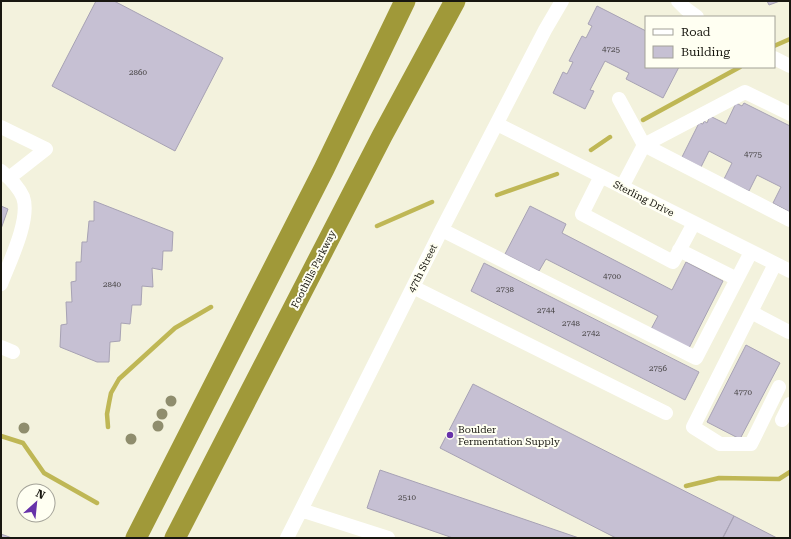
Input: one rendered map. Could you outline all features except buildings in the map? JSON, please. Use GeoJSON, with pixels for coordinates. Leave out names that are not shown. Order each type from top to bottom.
{"type":"FeatureCollection","features":[{"type":"Feature","properties":{"kind":"highway"},"geometry":{"type":"LineString","coordinates":[[136,538],[324,169],[405,1]]}},
{"type":"Feature","properties":{"kind":"highway","name":"Foothills Parkway"},"geometry":{"type":"LineString","coordinates":[[174,538],[382,136],[455,1]]}},
{"type":"Feature","properties":{"kind":"street","name":"47th Street"},"geometry":{"type":"LineString","coordinates":[[287,538],[442,230],[545,30],[562,1]]}},
{"type":"Feature","properties":{"kind":"street"},"geometry":{"type":"LineString","coordinates":[[678,1],[696,16]]}},
{"type":"Feature","properties":{"kind":"street"},"geometry":{"type":"LineString","coordinates":[[622,187],[644,145],[746,92],[790,114]]}},
{"type":"Feature","properties":{"kind":"street"},"geometry":{"type":"LineString","coordinates":[[619,99],[644,145],[790,220]]}},
{"type":"Feature","properties":{"kind":"street","name":"Sterling Drive"},"geometry":{"type":"LineString","coordinates":[[497,124],[790,271]]}},
{"type":"Feature","properties":{"kind":"street"},"geometry":{"type":"LineString","coordinates":[[1,127],[46,149],[5,174],[18,188],[23,199],[24,215],[18,241],[1,284]]}},
{"type":"Feature","properties":{"kind":"street"},"geometry":{"type":"LineString","coordinates":[[601,176],[582,214],[673,262],[694,223]]}},
{"type":"Feature","properties":{"kind":"street"},"geometry":{"type":"LineString","coordinates":[[442,230],[696,358],[751,252]]}},
{"type":"Feature","properties":{"kind":"street"},"geometry":{"type":"LineString","coordinates":[[680,250],[737,279]]}},
{"type":"Feature","properties":{"kind":"street"},"geometry":{"type":"LineString","coordinates":[[775,264],[693,427],[720,444],[751,444],[779,387]]}},
{"type":"Feature","properties":{"kind":"street"},"geometry":{"type":"LineString","coordinates":[[413,287],[666,413]]}},
{"type":"Feature","properties":{"kind":"street"},"geometry":{"type":"LineString","coordinates":[[751,312],[790,332]]}},
{"type":"Feature","properties":{"kind":"street"},"geometry":{"type":"LineString","coordinates":[[782,420],[790,404]]}},
{"type":"Feature","properties":{"kind":"street"},"geometry":{"type":"LineString","coordinates":[[301,510],[388,538]]}},
{"type":"Feature","properties":{"kind":"waterway"},"geometry":{"type":"LineString","coordinates":[[775,46],[790,39]]}},
{"type":"Feature","properties":{"kind":"waterway"},"geometry":{"type":"LineString","coordinates":[[643,120],[738,68]]}},
{"type":"Feature","properties":{"kind":"waterway"},"geometry":{"type":"LineString","coordinates":[[591,150],[610,137]]}},
{"type":"Feature","properties":{"kind":"waterway"},"geometry":{"type":"LineString","coordinates":[[497,195],[557,174]]}},
{"type":"Feature","properties":{"kind":"waterway"},"geometry":{"type":"LineString","coordinates":[[377,226],[432,202]]}},
{"type":"Feature","properties":{"kind":"waterway"},"geometry":{"type":"LineString","coordinates":[[108,427],[107,414],[111,393],[119,379],[175,328],[211,307]]}},
{"type":"Feature","properties":{"kind":"waterway"},"geometry":{"type":"LineString","coordinates":[[1,436],[23,443],[44,473],[97,503]]}},
{"type":"Feature","properties":{"kind":"waterway"},"geometry":{"type":"LineString","coordinates":[[686,486],[719,478],[779,479],[790,472]]}},
{"type":"Feature","properties":{"kind":"place","name":"Boulder Fermentation Supply"},"geometry":{"type":"Point","coordinates":[450,435]}}]}
